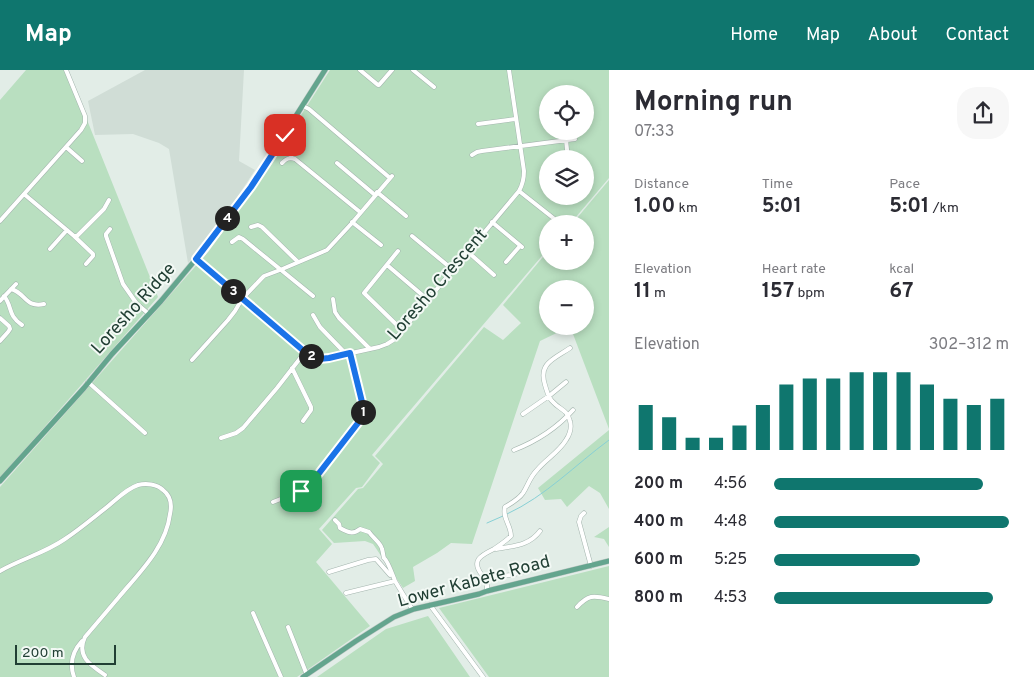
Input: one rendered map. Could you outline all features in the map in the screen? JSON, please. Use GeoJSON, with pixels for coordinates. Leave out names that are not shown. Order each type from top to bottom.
{"type":"FeatureCollection","features":[{"type":"Feature","properties":{"kind":"main road","name":"Loresho Ridge"},"geometry":{"type":"LineString","coordinates":[[0,481],[161,301],[196,259],[251,187],[325,70]]}},
{"type":"Feature","properties":{"kind":"main road","name":"Lower Kabete Road"},"geometry":{"type":"LineString","coordinates":[[305,676],[394,617],[412,610],[609,561]]}},
{"type":"Feature","properties":{"kind":"street"},"geometry":{"type":"LineString","coordinates":[[0,221],[66,148],[85,123],[66,70]]}},
{"type":"Feature","properties":{"kind":"street"},"geometry":{"type":"LineString","coordinates":[[360,70],[378,85],[392,70]]}},
{"type":"Feature","properties":{"kind":"street"},"geometry":{"type":"LineString","coordinates":[[413,70],[434,87]]}},
{"type":"Feature","properties":{"kind":"street"},"geometry":{"type":"LineString","coordinates":[[509,70],[524,176],[519,191],[549,215]]}},
{"type":"Feature","properties":{"kind":"street"},"geometry":{"type":"LineString","coordinates":[[192,360],[228,320],[242,299],[264,276],[327,250],[391,177],[303,106]]}},
{"type":"Feature","properties":{"kind":"street"},"geometry":{"type":"LineString","coordinates":[[478,124],[515,119]]}},
{"type":"Feature","properties":{"kind":"street"},"geometry":{"type":"LineString","coordinates":[[472,155],[482,151],[566,140],[567,150]]}},
{"type":"Feature","properties":{"kind":"street"},"geometry":{"type":"LineString","coordinates":[[295,143],[289,150],[292,158],[360,212]]}},
{"type":"Feature","properties":{"kind":"street"},"geometry":{"type":"LineString","coordinates":[[66,148],[82,161]]}},
{"type":"Feature","properties":{"kind":"street"},"geometry":{"type":"LineString","coordinates":[[282,164],[287,159],[292,158]]}},
{"type":"Feature","properties":{"kind":"street"},"geometry":{"type":"LineString","coordinates":[[337,163],[406,216]]}},
{"type":"Feature","properties":{"kind":"street","name":"Loresho Crescent"},"geometry":{"type":"LineString","coordinates":[[196,259],[305,352],[314,358],[329,358],[387,344],[402,330],[519,191]]}},
{"type":"Feature","properties":{"kind":"street"},"geometry":{"type":"LineString","coordinates":[[24,194],[93,254],[86,264]]}},
{"type":"Feature","properties":{"kind":"street"},"geometry":{"type":"LineString","coordinates":[[74,236],[80,235],[110,200]]}},
{"type":"Feature","properties":{"kind":"street"},"geometry":{"type":"LineString","coordinates":[[352,222],[381,245]]}},
{"type":"Feature","properties":{"kind":"street"},"geometry":{"type":"LineString","coordinates":[[492,222],[521,247],[506,262]]}},
{"type":"Feature","properties":{"kind":"street"},"geometry":{"type":"LineString","coordinates":[[251,227],[258,225],[262,227],[298,262]]}},
{"type":"Feature","properties":{"kind":"street"},"geometry":{"type":"LineString","coordinates":[[110,229],[106,236],[123,284],[137,304],[148,314]]}},
{"type":"Feature","properties":{"kind":"street"},"geometry":{"type":"LineString","coordinates":[[50,249],[67,230]]}},
{"type":"Feature","properties":{"kind":"street"},"geometry":{"type":"LineString","coordinates":[[412,236],[452,269]]}},
{"type":"Feature","properties":{"kind":"street"},"geometry":{"type":"LineString","coordinates":[[232,242],[239,237],[243,239],[313,296]]}},
{"type":"Feature","properties":{"kind":"street"},"geometry":{"type":"LineString","coordinates":[[398,251],[364,293],[402,330]]}},
{"type":"Feature","properties":{"kind":"street"},"geometry":{"type":"LineString","coordinates":[[468,252],[494,275]]}},
{"type":"Feature","properties":{"kind":"street"},"geometry":{"type":"LineString","coordinates":[[387,265],[427,299]]}},
{"type":"Feature","properties":{"kind":"street"},"geometry":{"type":"LineString","coordinates":[[0,300],[16,284]]}},
{"type":"Feature","properties":{"kind":"street"},"geometry":{"type":"LineString","coordinates":[[11,289],[16,290],[33,305],[44,304]]}},
{"type":"Feature","properties":{"kind":"street"},"geometry":{"type":"LineString","coordinates":[[4,296],[8,301],[10,311],[22,326]]}},
{"type":"Feature","properties":{"kind":"street"},"geometry":{"type":"LineString","coordinates":[[333,299],[335,312],[339,318],[370,349]]}},
{"type":"Feature","properties":{"kind":"street"},"geometry":{"type":"LineString","coordinates":[[273,502],[301,491],[306,487],[318,475],[362,416],[363,406],[348,354],[320,327],[313,315]]}},
{"type":"Feature","properties":{"kind":"street"},"geometry":{"type":"LineString","coordinates":[[0,318],[10,329],[0,341]]}},
{"type":"Feature","properties":{"kind":"street"},"geometry":{"type":"LineString","coordinates":[[545,565],[487,579],[479,571],[477,563],[480,556],[494,549],[511,536],[504,510],[521,495],[531,477],[562,446],[571,431],[568,416],[549,396],[543,375],[547,363],[570,348]]}},
{"type":"Feature","properties":{"kind":"street"},"geometry":{"type":"LineString","coordinates":[[221,438],[239,432],[305,352]]}},
{"type":"Feature","properties":{"kind":"street"},"geometry":{"type":"LineString","coordinates":[[292,368],[311,407],[303,421]]}},
{"type":"Feature","properties":{"kind":"street"},"geometry":{"type":"LineString","coordinates":[[88,382],[145,433]]}},
{"type":"Feature","properties":{"kind":"street"},"geometry":{"type":"LineString","coordinates":[[523,414],[566,382]]}},
{"type":"Feature","properties":{"kind":"street"},"geometry":{"type":"LineString","coordinates":[[514,450],[539,438],[574,410]]}},
{"type":"Feature","properties":{"kind":"street"},"geometry":{"type":"LineString","coordinates":[[0,570],[36,555],[64,540],[129,489],[143,484],[157,486],[168,496],[171,505],[168,525],[160,544],[140,572],[78,646],[73,655],[71,665],[74,677]]}},
{"type":"Feature","properties":{"kind":"street"},"geometry":{"type":"LineString","coordinates":[[584,513],[579,522],[590,566]]}},
{"type":"Feature","properties":{"kind":"street"},"geometry":{"type":"LineString","coordinates":[[335,520],[340,528],[352,533],[358,532],[360,529],[369,532],[379,542],[395,581],[412,610]]}},
{"type":"Feature","properties":{"kind":"street"},"geometry":{"type":"LineString","coordinates":[[494,549],[524,544],[540,531]]}},
{"type":"Feature","properties":{"kind":"street"},"geometry":{"type":"LineString","coordinates":[[329,572],[376,559],[395,581]]}},
{"type":"Feature","properties":{"kind":"street"},"geometry":{"type":"LineString","coordinates":[[487,579],[487,591]]}},
{"type":"Feature","properties":{"kind":"street"},"geometry":{"type":"LineString","coordinates":[[346,593],[395,581]]}},
{"type":"Feature","properties":{"kind":"street"},"geometry":{"type":"LineString","coordinates":[[577,607],[585,598],[589,597],[609,599]]}},
{"type":"Feature","properties":{"kind":"street"},"geometry":{"type":"LineString","coordinates":[[430,605],[483,677]]}},
{"type":"Feature","properties":{"kind":"street"},"geometry":{"type":"LineString","coordinates":[[254,613],[281,677]]}},
{"type":"Feature","properties":{"kind":"street"},"geometry":{"type":"LineString","coordinates":[[288,627],[305,676]]}},
{"type":"Feature","properties":{"kind":"street"},"geometry":{"type":"LineString","coordinates":[[85,637],[81,646],[83,655],[105,675]]}},
{"type":"Feature","properties":{"kind":"shaded area"},"geometry":{"type":"Polygon","coordinates":[[[145,70],[244,70],[239,161],[255,170],[223,219],[188,263],[169,149],[159,143],[133,134],[95,135],[88,101],[145,70]]]}},
{"type":"Feature","properties":{"kind":"green space"},"geometry":{"type":"Polygon","coordinates":[[[26,70],[67,70],[158,297],[0,478],[0,100],[26,70]]]}},
{"type":"Feature","properties":{"kind":"green space"},"geometry":{"type":"Polygon","coordinates":[[[330,70],[609,70],[609,178],[594,196],[594,150],[539,150],[539,205],[586,205],[578,215],[539,215],[539,259],[372,455],[380,463],[362,487],[356,488],[319,529],[332,544],[316,562],[370,626],[297,677],[0,677],[0,487],[209,251],[256,184],[330,70]]]}},
{"type":"Feature","properties":{"kind":"green space"},"geometry":{"type":"Polygon","coordinates":[[[609,180],[609,429],[573,335],[594,335],[594,280],[539,280],[539,335],[552,335],[540,341],[472,544],[451,543],[413,567],[415,581],[403,588],[373,544],[365,541],[334,543],[322,530],[358,489],[363,488],[383,464],[375,456],[484,327],[503,340],[521,323],[503,305],[539,262],[539,270],[594,270],[594,215],[580,215],[588,205],[594,205],[594,198],[609,180]]]}},
{"type":"Feature","properties":{"kind":"green space"},"geometry":{"type":"Polygon","coordinates":[[[609,430],[609,509],[600,493],[589,486],[567,507],[561,499],[545,500],[538,488],[609,430]]]}},
{"type":"Feature","properties":{"kind":"green space"},"geometry":{"type":"Polygon","coordinates":[[[609,527],[609,547],[604,539],[594,537],[609,527]]]}},
{"type":"Feature","properties":{"kind":"green space"},"geometry":{"type":"Polygon","coordinates":[[[609,566],[609,677],[489,677],[439,608],[609,566]]]}},
{"type":"Feature","properties":{"kind":"green space"},"geometry":{"type":"Polygon","coordinates":[[[428,616],[470,677],[317,677],[386,629],[428,616]]]}},
{"type":"Feature","properties":{"kind":"waterway"},"geometry":{"type":"LineString","coordinates":[[507,514],[535,498],[609,440]]}},
{"type":"Feature","properties":{"kind":"waterway"},"geometry":{"type":"LineString","coordinates":[[487,523],[503,516]]}},
{"type":"Feature","properties":{"kind":"route"},"geometry":{"type":"LineString","coordinates":[[285,135],[251,187],[196,259],[314,358],[329,358],[350,353],[363,406],[362,416],[318,475],[301,491]]}}]}
